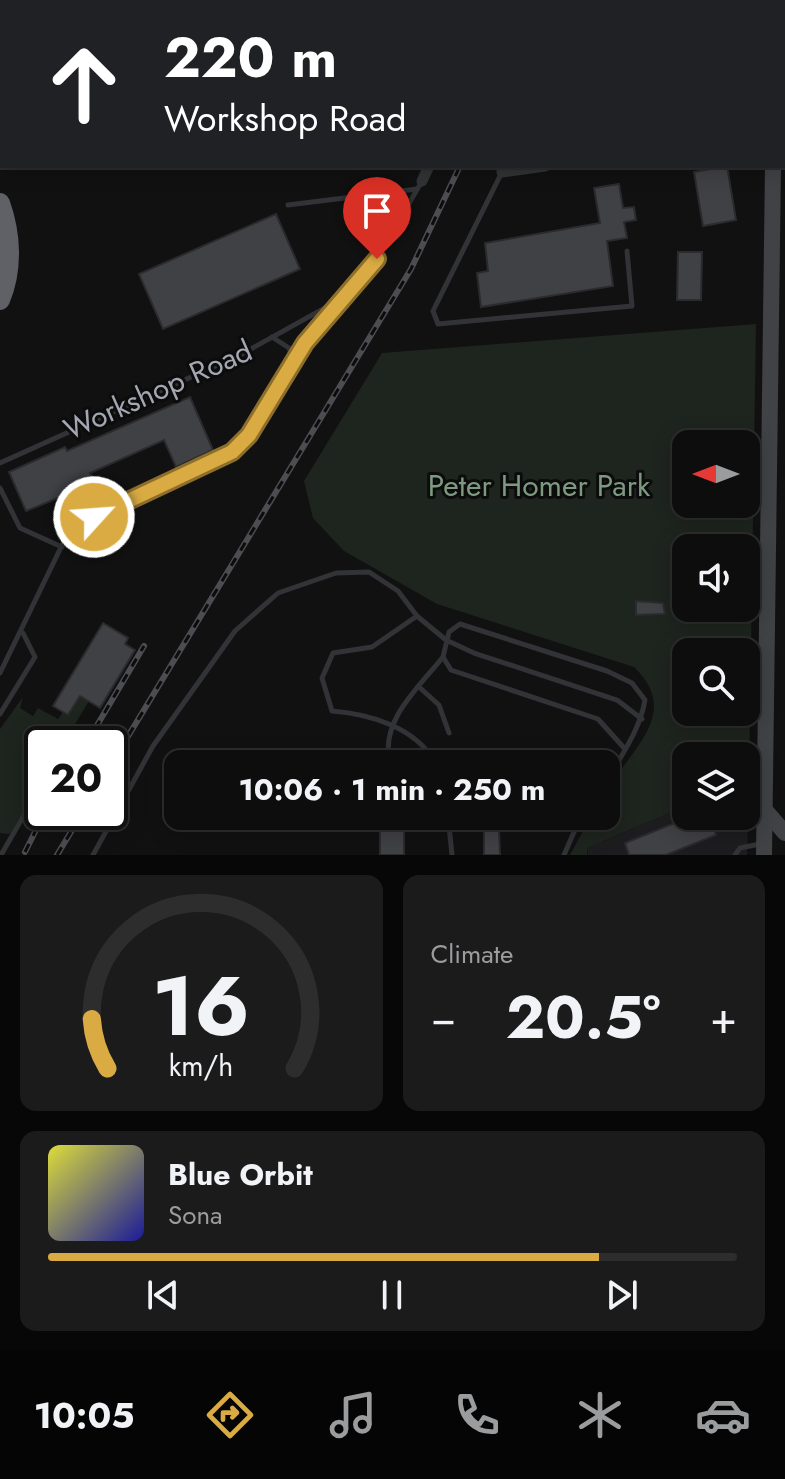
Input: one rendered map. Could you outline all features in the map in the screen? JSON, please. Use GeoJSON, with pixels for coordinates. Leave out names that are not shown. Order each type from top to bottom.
{"type":"FeatureCollection","features":[{"type":"Feature","properties":{"kind":"highway"},"geometry":{"type":"LineString","coordinates":[[0,203],[8,235],[9,260],[0,300]]}},
{"type":"Feature","properties":{"kind":"main road"},"geometry":{"type":"LineString","coordinates":[[764,849],[773,168]]}},
{"type":"Feature","properties":{"kind":"main road"},"geometry":{"type":"LineString","coordinates":[[765,810],[785,833]]}},
{"type":"Feature","properties":{"kind":"street","name":"Workshop Road"},"geometry":{"type":"LineString","coordinates":[[420,185],[428,168]]}},
{"type":"Feature","properties":{"kind":"street"},"geometry":{"type":"LineString","coordinates":[[502,172],[531,168]]}},
{"type":"Feature","properties":{"kind":"lane"},"geometry":{"type":"LineString","coordinates":[[502,172],[433,311],[438,324],[632,306],[627,251]]}},
{"type":"Feature","properties":{"kind":"lane"},"geometry":{"type":"LineString","coordinates":[[288,205],[420,185]]}},
{"type":"Feature","properties":{"kind":"lane","name":"Workshop Road"},"geometry":{"type":"LineString","coordinates":[[0,463],[71,428],[202,373],[341,299],[377,259],[420,185]]}},
{"type":"Feature","properties":{"kind":"lane"},"geometry":{"type":"LineString","coordinates":[[0,673],[62,547],[78,525],[232,452],[249,435],[293,361],[341,299]]}},
{"type":"Feature","properties":{"kind":"lane"},"geometry":{"type":"LineString","coordinates":[[272,337],[289,348],[293,361]]}},
{"type":"Feature","properties":{"kind":"lane"},"geometry":{"type":"LineString","coordinates":[[0,488],[20,528],[62,547]]}},
{"type":"Feature","properties":{"kind":"lane"},"geometry":{"type":"LineString","coordinates":[[93,855],[153,746],[235,631],[278,593],[336,573],[369,572],[398,591],[417,616],[446,640],[474,653],[617,700],[642,719]]}},
{"type":"Feature","properties":{"kind":"lane"},"geometry":{"type":"LineString","coordinates":[[417,616],[372,647],[333,653],[322,678],[332,711],[366,713],[393,725],[423,750]]}},
{"type":"Feature","properties":{"kind":"lane"},"geometry":{"type":"LineString","coordinates":[[389,750],[395,717],[443,657],[446,640],[460,624],[607,671],[632,683],[645,700],[642,719],[620,758]]}},
{"type":"Feature","properties":{"kind":"lane"},"geometry":{"type":"LineString","coordinates":[[0,714],[35,657],[25,644],[22,631]]}},
{"type":"Feature","properties":{"kind":"lane"},"geometry":{"type":"LineString","coordinates":[[443,657],[451,670],[598,719],[625,749]]}},
{"type":"Feature","properties":{"kind":"lane"},"geometry":{"type":"LineString","coordinates":[[419,687],[439,705],[449,733]]}},
{"type":"Feature","properties":{"kind":"lane"},"geometry":{"type":"LineString","coordinates":[[1,855],[24,815]]}},
{"type":"Feature","properties":{"kind":"lane"},"geometry":{"type":"LineString","coordinates":[[449,830],[452,855]]}},
{"type":"Feature","properties":{"kind":"lane"},"geometry":{"type":"LineString","coordinates":[[564,855],[575,830]]}},
{"type":"Feature","properties":{"kind":"lane"},"geometry":{"type":"LineString","coordinates":[[735,855],[740,848],[764,849]]}},
{"type":"Feature","properties":{"kind":"shaded area"},"geometry":{"type":"Polygon","coordinates":[[[672,812],[672,830],[748,830],[747,855],[588,855],[587,848],[672,812]]]}},
{"type":"Feature","properties":{"kind":"green space","name":"Peter Homer Park"},"geometry":{"type":"Polygon","coordinates":[[[756,324],[754,430],[672,430],[672,518],[753,518],[753,534],[672,534],[672,622],[751,622],[751,638],[672,638],[672,726],[750,726],[750,742],[672,742],[672,812],[587,848],[587,855],[570,855],[583,830],[620,830],[620,772],[647,731],[653,716],[654,700],[648,684],[634,667],[437,604],[344,551],[313,518],[304,481],[382,353],[756,324]]]}},
{"type":"Feature","properties":{"kind":"green space"},"geometry":{"type":"Polygon","coordinates":[[[79,695],[89,701],[74,726],[24,726],[24,810],[10,834],[0,833],[0,729],[23,697],[20,708],[33,716],[38,708],[58,719],[63,712],[68,715],[79,695]]]}},
{"type":"Feature","properties":{"kind":"building"},"geometry":{"type":"Polygon","coordinates":[[[727,168],[736,220],[703,226],[694,172],[727,168]]]}},
{"type":"Feature","properties":{"kind":"building"},"geometry":{"type":"Polygon","coordinates":[[[619,184],[623,208],[634,207],[636,220],[624,222],[627,238],[607,241],[613,286],[481,307],[477,273],[488,271],[485,243],[600,223],[594,188],[619,184]]]}},
{"type":"Feature","properties":{"kind":"building"},"geometry":{"type":"Polygon","coordinates":[[[276,214],[300,269],[163,329],[139,274],[276,214]]]}},
{"type":"Feature","properties":{"kind":"building"},"geometry":{"type":"Polygon","coordinates":[[[678,252],[702,252],[701,300],[677,300],[678,252]]]}},
{"type":"Feature","properties":{"kind":"building"},"geometry":{"type":"Polygon","coordinates":[[[190,397],[213,450],[176,467],[164,440],[90,473],[95,483],[26,511],[9,472],[65,447],[67,451],[190,397]]]}},
{"type":"Feature","properties":{"kind":"building"},"geometry":{"type":"Polygon","coordinates":[[[636,601],[663,603],[665,614],[636,615],[636,601]]]}},
{"type":"Feature","properties":{"kind":"building"},"geometry":{"type":"Polygon","coordinates":[[[103,623],[128,638],[125,644],[135,650],[100,708],[80,696],[68,715],[53,706],[103,623]]]}},
{"type":"Feature","properties":{"kind":"building"},"geometry":{"type":"Polygon","coordinates":[[[672,824],[672,830],[714,830],[716,835],[666,855],[629,855],[625,843],[672,824]]]}},
{"type":"Feature","properties":{"kind":"building"},"geometry":{"type":"Polygon","coordinates":[[[380,830],[404,830],[404,855],[380,855],[380,830]]]}},
{"type":"Feature","properties":{"kind":"building"},"geometry":{"type":"Polygon","coordinates":[[[484,830],[499,830],[500,855],[484,855],[484,830]]]}},
{"type":"Feature","properties":{"kind":"railway"},"geometry":{"type":"LineString","coordinates":[[128,736],[411,269],[459,168]]}},
{"type":"Feature","properties":{"kind":"railway"},"geometry":{"type":"LineString","coordinates":[[97,726],[144,646]]}},
{"type":"Feature","properties":{"kind":"railway"},"geometry":{"type":"LineString","coordinates":[[25,852],[36,830]]}},
{"type":"Feature","properties":{"kind":"railway"},"geometry":{"type":"LineString","coordinates":[[57,855],[72,830]]}},
{"type":"Feature","properties":{"kind":"route"},"geometry":{"type":"LineString","coordinates":[[94,517],[232,452],[249,435],[305,343],[377,259]]}}]}
